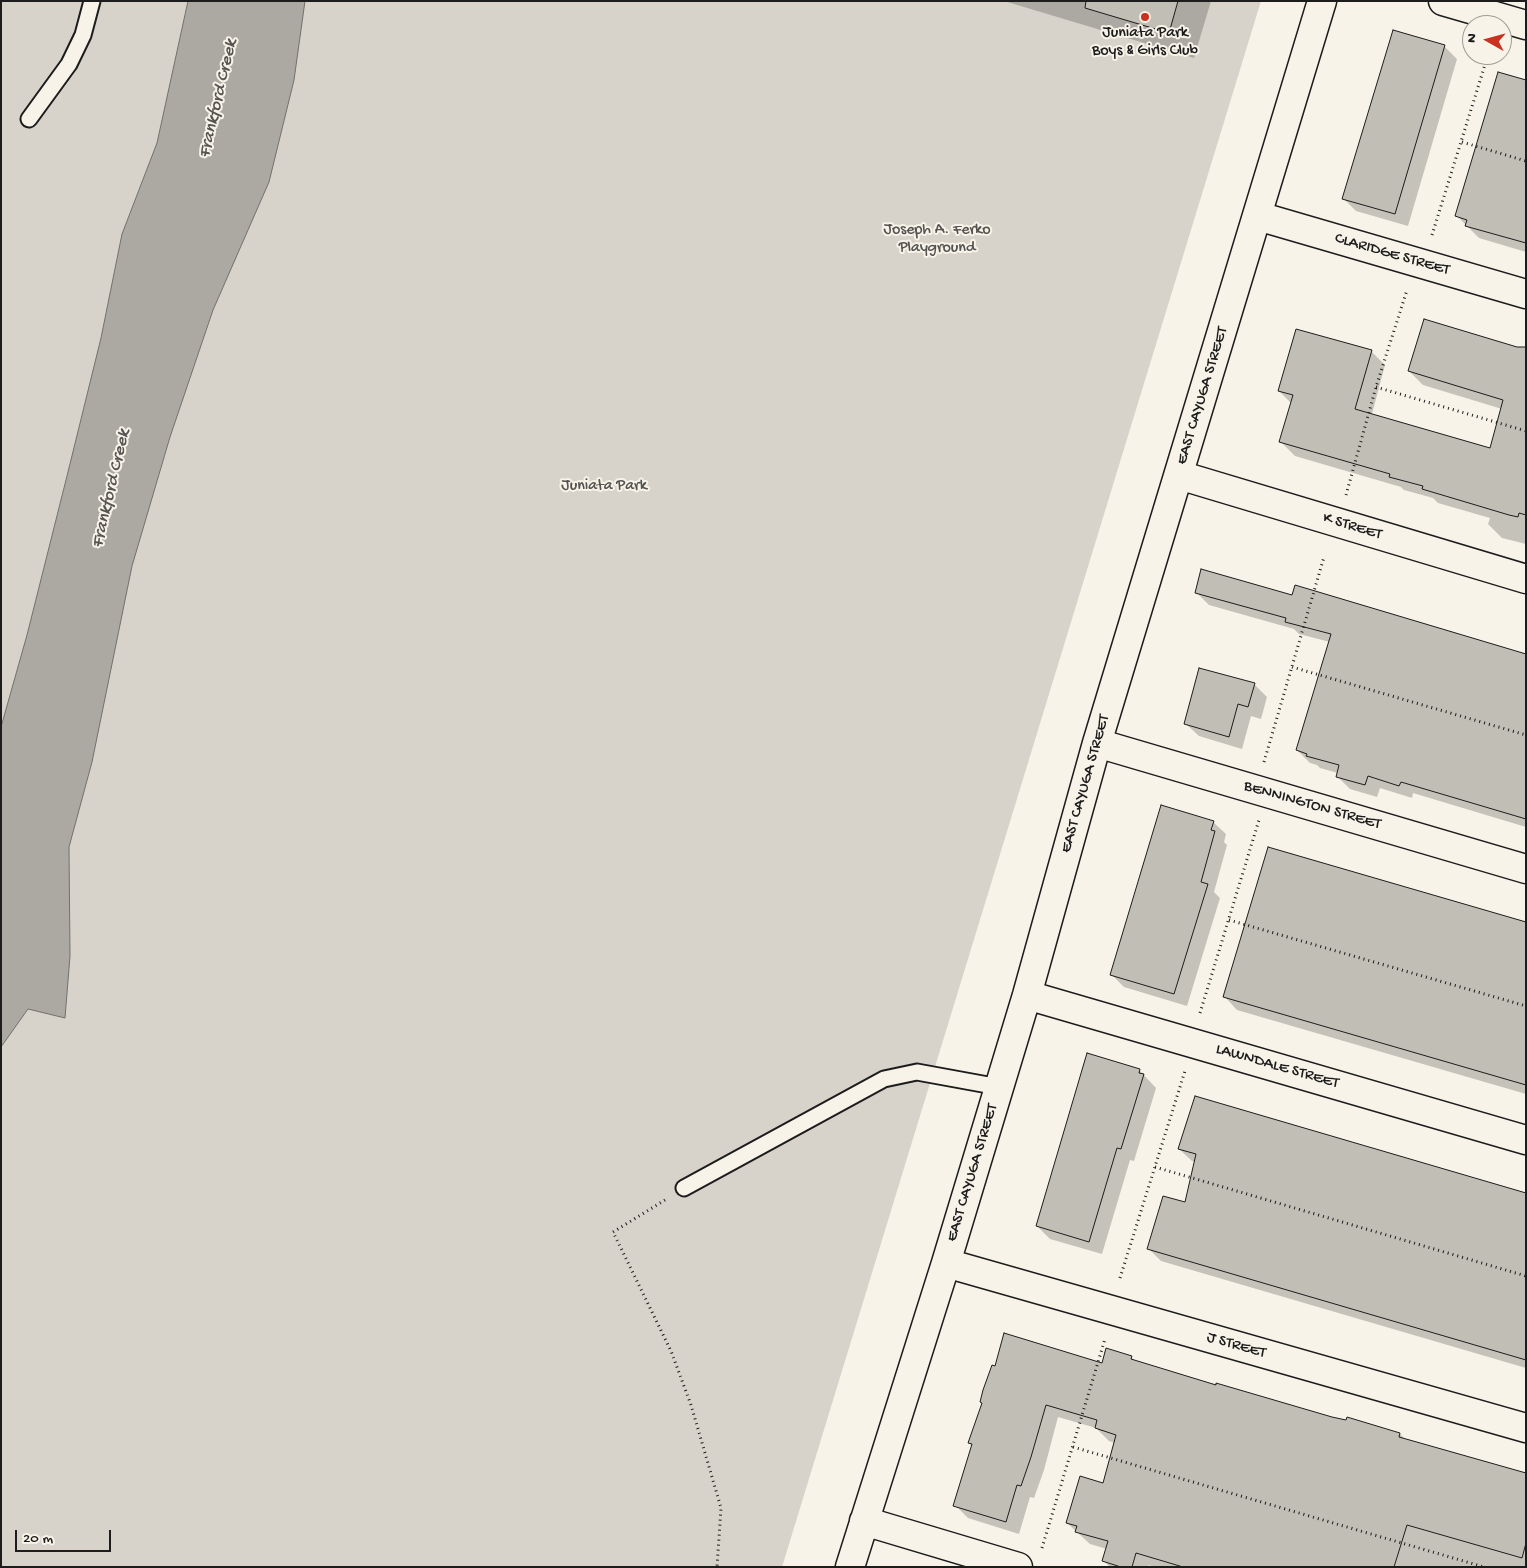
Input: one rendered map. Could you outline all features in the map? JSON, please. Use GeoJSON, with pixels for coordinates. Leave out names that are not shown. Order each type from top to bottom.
{"type":"FeatureCollection","features":[{"type":"Feature","properties":{"kind":"street","name":"EAST CAYUGA STREET"},"geometry":{"type":"LineString","coordinates":[[850,1567],[946,1263],[1027,995],[1097,743],[1322,1]]}},
{"type":"Feature","properties":{"kind":"street"},"geometry":{"type":"LineString","coordinates":[[1443,1],[1526,25]]}},
{"type":"Feature","properties":{"kind":"street","name":"CLARIDGE STREET"},"geometry":{"type":"LineString","coordinates":[[1258,216],[1526,294]]}},
{"type":"Feature","properties":{"kind":"street","name":"K STREET"},"geometry":{"type":"LineString","coordinates":[[1179,475],[1526,579]]}},
{"type":"Feature","properties":{"kind":"street","name":"BENNINGTON STREET"},"geometry":{"type":"LineString","coordinates":[[1097,743],[1526,868]]}},
{"type":"Feature","properties":{"kind":"street","name":"LAWNDALE STREET"},"geometry":{"type":"LineString","coordinates":[[1027,995],[1526,1140]]}},
{"type":"Feature","properties":{"kind":"street","name":"J STREET"},"geometry":{"type":"LineString","coordinates":[[946,1263],[1526,1428]]}},
{"type":"Feature","properties":{"kind":"street"},"geometry":{"type":"LineString","coordinates":[[864,1521],[1018,1567]]}},
{"type":"Feature","properties":{"kind":"lane"},"geometry":{"type":"LineString","coordinates":[[29,119],[69,64],[83,35],[92,1]]}},
{"type":"Feature","properties":{"kind":"lane"},"geometry":{"type":"LineString","coordinates":[[684,1188],[884,1079],[918,1072],[999,1087]]}},
{"type":"Feature","properties":{"kind":"path"},"geometry":{"type":"LineString","coordinates":[[1431,240],[1485,65]]}},
{"type":"Feature","properties":{"kind":"path"},"geometry":{"type":"LineString","coordinates":[[1462,142],[1526,161]]}},
{"type":"Feature","properties":{"kind":"path"},"geometry":{"type":"LineString","coordinates":[[1346,495],[1376,387],[1408,284]]}},
{"type":"Feature","properties":{"kind":"path"},"geometry":{"type":"LineString","coordinates":[[1376,387],[1526,431]]}},
{"type":"Feature","properties":{"kind":"path"},"geometry":{"type":"LineString","coordinates":[[1262,770],[1324,557]]}},
{"type":"Feature","properties":{"kind":"path"},"geometry":{"type":"LineString","coordinates":[[1292,667],[1526,735]]}},
{"type":"Feature","properties":{"kind":"path"},"geometry":{"type":"LineString","coordinates":[[1198,1021],[1260,815]]}},
{"type":"Feature","properties":{"kind":"path"},"geometry":{"type":"LineString","coordinates":[[1229,920],[1526,1006]]}},
{"type":"Feature","properties":{"kind":"path"},"geometry":{"type":"LineString","coordinates":[[1120,1278],[1187,1065]]}},
{"type":"Feature","properties":{"kind":"path"},"geometry":{"type":"LineString","coordinates":[[1155,1167],[1526,1276]]}},
{"type":"Feature","properties":{"kind":"path"},"geometry":{"type":"LineString","coordinates":[[684,1188],[613,1232],[671,1351],[691,1406],[721,1508],[717,1567]]}},
{"type":"Feature","properties":{"kind":"path"},"geometry":{"type":"LineString","coordinates":[[1041,1551],[1106,1337]]}},
{"type":"Feature","properties":{"kind":"path"},"geometry":{"type":"LineString","coordinates":[[1073,1447],[1484,1567]]}},
{"type":"Feature","properties":{"kind":"green space","name":"Juniata Park"},"geometry":{"type":"Polygon","coordinates":[[[1,1],[1261,1],[782,1567],[1,1567],[1,1]]]}},
{"type":"Feature","properties":{"kind":"water","name":"Frankford Creek"},"geometry":{"type":"Polygon","coordinates":[[[188,1],[305,1],[294,80],[269,182],[213,310],[170,437],[132,566],[92,762],[69,847],[70,956],[65,1018],[28,1009],[1,1047],[1,727],[27,635],[101,338],[122,234],[157,143],[188,1]]]}},
{"type":"Feature","properties":{"kind":"building","name":"Juniata Park Boys & Girls Club"},"geometry":{"type":"Polygon","coordinates":[[[1086,1],[1178,1],[1169,33],[1085,8],[1086,1]]]}},
{"type":"Feature","properties":{"kind":"building"},"geometry":{"type":"Polygon","coordinates":[[[1393,30],[1445,45],[1395,214],[1342,199],[1393,30]]]}},
{"type":"Feature","properties":{"kind":"building"},"geometry":{"type":"Polygon","coordinates":[[[1498,72],[1526,80],[1526,243],[1465,226],[1467,220],[1455,216],[1498,72]]]}},
{"type":"Feature","properties":{"kind":"building"},"geometry":{"type":"Polygon","coordinates":[[[1424,319],[1517,347],[1526,347],[1526,515],[1519,513],[1518,517],[1509,515],[1422,489],[1423,486],[1389,477],[1390,474],[1279,442],[1293,395],[1278,391],[1296,329],[1372,350],[1355,409],[1490,448],[1503,400],[1408,371],[1424,319]]]}},
{"type":"Feature","properties":{"kind":"building"},"geometry":{"type":"Polygon","coordinates":[[[1201,569],[1292,595],[1295,585],[1526,654],[1526,819],[1401,782],[1399,786],[1368,776],[1365,785],[1336,777],[1339,765],[1306,756],[1307,754],[1296,750],[1331,634],[1285,622],[1286,618],[1195,593],[1201,569]]]}},
{"type":"Feature","properties":{"kind":"building"},"geometry":{"type":"Polygon","coordinates":[[[1199,668],[1255,683],[1248,707],[1238,704],[1229,737],[1184,724],[1199,668]]]}},
{"type":"Feature","properties":{"kind":"building"},"geometry":{"type":"Polygon","coordinates":[[[1161,805],[1214,821],[1211,830],[1215,831],[1201,882],[1208,884],[1174,994],[1110,975],[1161,805]]]}},
{"type":"Feature","properties":{"kind":"building"},"geometry":{"type":"Polygon","coordinates":[[[1268,847],[1526,922],[1526,1085],[1223,997],[1268,847]]]}},
{"type":"Feature","properties":{"kind":"building"},"geometry":{"type":"Polygon","coordinates":[[[1087,1053],[1140,1069],[1139,1073],[1144,1074],[1121,1149],[1117,1148],[1089,1242],[1036,1226],[1087,1053]]]}},
{"type":"Feature","properties":{"kind":"building"},"geometry":{"type":"Polygon","coordinates":[[[1195,1096],[1526,1193],[1526,1360],[1147,1249],[1163,1196],[1185,1202],[1196,1154],[1178,1149],[1195,1096]]]}},
{"type":"Feature","properties":{"kind":"building"},"geometry":{"type":"Polygon","coordinates":[[[1004,1333],[1102,1363],[1106,1348],[1132,1356],[1131,1359],[1216,1385],[1216,1383],[1332,1417],[1346,1420],[1347,1417],[1400,1433],[1399,1437],[1526,1473],[1526,1543],[1522,1558],[1407,1525],[1394,1567],[1183,1567],[1136,1553],[1132,1567],[1121,1567],[1102,1561],[1108,1541],[1075,1532],[1077,1526],[1066,1523],[1080,1476],[1103,1483],[1116,1435],[1095,1428],[1097,1420],[1046,1405],[1031,1457],[1021,1486],[1017,1485],[1006,1522],[953,1506],[972,1444],[968,1443],[982,1403],[980,1402],[983,1390],[992,1365],[995,1366],[1004,1333]]]}},
{"type":"Feature","properties":{"kind":"place","name":"Juniata Park Boys & Girls Club"},"geometry":{"type":"Point","coordinates":[1145,17]}},
{"type":"Feature","properties":{"kind":"park label","name":"Joseph A. Ferko Playground"},"geometry":{"type":"Point","coordinates":[937,240]}}]}
